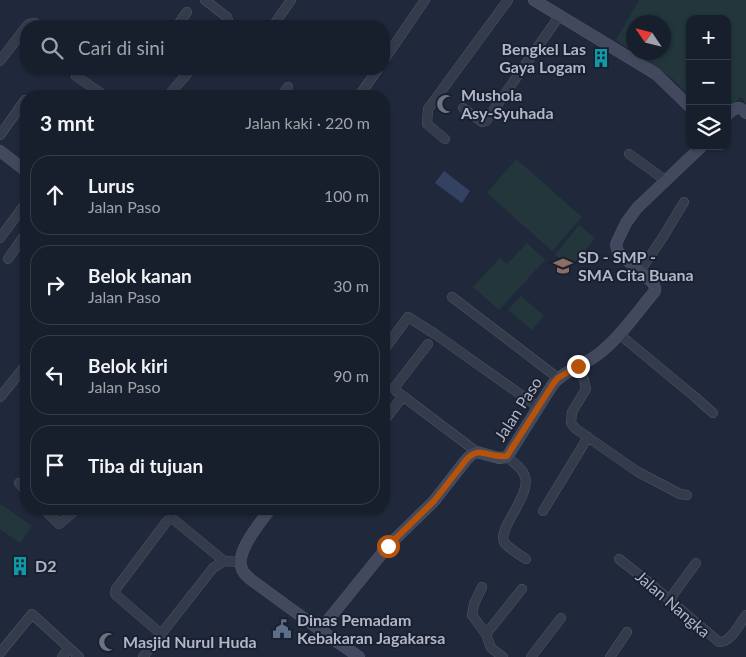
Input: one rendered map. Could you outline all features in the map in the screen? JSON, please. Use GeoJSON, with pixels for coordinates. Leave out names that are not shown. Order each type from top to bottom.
{"type":"FeatureCollection","features":[{"type":"Feature","properties":{"kind":"main road"},"geometry":{"type":"LineString","coordinates":[[534,0],[656,74],[688,105]]}},
{"type":"Feature","properties":{"kind":"main road"},"geometry":{"type":"LineString","coordinates":[[731,112],[739,107],[746,113]]}},
{"type":"Feature","properties":{"kind":"main road","name":"Jalan Paso"},"geometry":{"type":"LineString","coordinates":[[320,630],[388,546],[434,501],[466,460],[477,452],[499,458],[507,456],[558,378],[600,353],[611,344],[655,291],[653,283],[618,252],[616,245],[626,223],[632,215],[665,180],[699,150]]}},
{"type":"Feature","properties":{"kind":"main road"},"geometry":{"type":"LineString","coordinates":[[0,151],[20,166]]}},
{"type":"Feature","properties":{"kind":"main road"},"geometry":{"type":"LineString","coordinates":[[266,515],[251,535],[242,554],[240,562],[242,570],[250,578],[359,657]]}},
{"type":"Feature","properties":{"kind":"street"},"geometry":{"type":"LineString","coordinates":[[206,0],[227,17],[228,20]]}},
{"type":"Feature","properties":{"kind":"street"},"geometry":{"type":"LineString","coordinates":[[277,20],[291,0]]}},
{"type":"Feature","properties":{"kind":"street"},"geometry":{"type":"LineString","coordinates":[[390,51],[425,0]]}},
{"type":"Feature","properties":{"kind":"street"},"geometry":{"type":"LineString","coordinates":[[445,139],[427,124],[428,109],[508,0]]}},
{"type":"Feature","properties":{"kind":"street"},"geometry":{"type":"LineString","coordinates":[[181,20],[187,12]]}},
{"type":"Feature","properties":{"kind":"street"},"geometry":{"type":"LineString","coordinates":[[463,108],[482,122],[486,121],[560,15]]}},
{"type":"Feature","properties":{"kind":"street"},"geometry":{"type":"LineString","coordinates":[[0,61],[20,36]]}},
{"type":"Feature","properties":{"kind":"street"},"geometry":{"type":"LineString","coordinates":[[173,90],[187,75]]}},
{"type":"Feature","properties":{"kind":"street"},"geometry":{"type":"LineString","coordinates":[[363,90],[374,75]]}},
{"type":"Feature","properties":{"kind":"street"},"geometry":{"type":"LineString","coordinates":[[76,76],[96,90]]}},
{"type":"Feature","properties":{"kind":"street"},"geometry":{"type":"LineString","coordinates":[[0,135],[20,107]]}},
{"type":"Feature","properties":{"kind":"street"},"geometry":{"type":"LineString","coordinates":[[629,154],[665,180]]}},
{"type":"Feature","properties":{"kind":"street"},"geometry":{"type":"LineString","coordinates":[[640,271],[684,202]]}},
{"type":"Feature","properties":{"kind":"street"},"geometry":{"type":"LineString","coordinates":[[0,238],[20,211]]}},
{"type":"Feature","properties":{"kind":"street"},"geometry":{"type":"LineString","coordinates":[[8,259],[20,242]]}},
{"type":"Feature","properties":{"kind":"street"},"geometry":{"type":"LineString","coordinates":[[452,297],[558,378]]}},
{"type":"Feature","properties":{"kind":"street"},"geometry":{"type":"LineString","coordinates":[[390,342],[408,317],[538,406]]}},
{"type":"Feature","properties":{"kind":"street"},"geometry":{"type":"LineString","coordinates":[[619,334],[689,391],[712,413]]}},
{"type":"Feature","properties":{"kind":"street"},"geometry":{"type":"LineString","coordinates":[[428,344],[394,388],[477,452]]}},
{"type":"Feature","properties":{"kind":"street"},"geometry":{"type":"LineString","coordinates":[[578,366],[586,389],[572,412],[571,423],[576,429],[638,472],[680,494],[688,495]]}},
{"type":"Feature","properties":{"kind":"street"},"geometry":{"type":"LineString","coordinates":[[1,394],[20,371]]}},
{"type":"Feature","properties":{"kind":"street"},"geometry":{"type":"LineString","coordinates":[[390,413],[402,396]]}},
{"type":"Feature","properties":{"kind":"street"},"geometry":{"type":"LineString","coordinates":[[543,511],[588,437]]}},
{"type":"Feature","properties":{"kind":"street"},"geometry":{"type":"LineString","coordinates":[[507,456],[525,476],[526,485],[503,534],[503,540],[526,560]]}},
{"type":"Feature","properties":{"kind":"street"},"geometry":{"type":"LineString","coordinates":[[50,515],[59,524],[70,515]]}},
{"type":"Feature","properties":{"kind":"street"},"geometry":{"type":"LineString","coordinates":[[161,634],[116,595],[115,592],[167,521],[174,519],[224,561]]}},
{"type":"Feature","properties":{"kind":"street","name":"Jalan Nangka"},"geometry":{"type":"LineString","coordinates":[[619,559],[718,642],[724,642],[729,638],[746,615]]}},
{"type":"Feature","properties":{"kind":"street"},"geometry":{"type":"LineString","coordinates":[[147,656],[161,634],[213,568],[224,561],[240,562]]}},
{"type":"Feature","properties":{"kind":"street"},"geometry":{"type":"LineString","coordinates":[[669,600],[696,563]]}},
{"type":"Feature","properties":{"kind":"street"},"geometry":{"type":"LineString","coordinates":[[482,587],[474,604],[472,615],[486,634],[491,648],[503,657]]}},
{"type":"Feature","properties":{"kind":"street"},"geometry":{"type":"LineString","coordinates":[[486,634],[522,589]]}},
{"type":"Feature","properties":{"kind":"street"},"geometry":{"type":"LineString","coordinates":[[0,653],[32,614],[79,657]]}},
{"type":"Feature","properties":{"kind":"street"},"geometry":{"type":"LineString","coordinates":[[531,657],[561,618]]}},
{"type":"Feature","properties":{"kind":"street"},"geometry":{"type":"LineString","coordinates":[[610,657],[627,632]]}},
{"type":"Feature","properties":{"kind":"street"},"geometry":{"type":"LineString","coordinates":[[62,657],[69,648]]}},
{"type":"Feature","properties":{"kind":"shaded area"},"geometry":{"type":"Polygon","coordinates":[[[639,0],[746,0],[746,104],[741,97],[731,106],[731,15],[686,15],[686,93],[673,79],[645,60],[671,60],[671,15],[630,15],[639,0]]]}},
{"type":"Feature","properties":{"kind":"shaded area"},"geometry":{"type":"Polygon","coordinates":[[[626,23],[626,46],[616,40],[626,23]]]}},
{"type":"Feature","properties":{"kind":"shaded area"},"geometry":{"type":"Polygon","coordinates":[[[516,159],[582,217],[552,251],[487,193],[516,159]]]}},
{"type":"Feature","properties":{"kind":"shaded area"},"geometry":{"type":"Polygon","coordinates":[[[579,225],[595,238],[571,267],[555,255],[579,225]]]}},
{"type":"Feature","properties":{"kind":"shaded area"},"geometry":{"type":"Polygon","coordinates":[[[527,243],[545,260],[499,310],[473,287],[500,258],[507,264],[527,243]]]}},
{"type":"Feature","properties":{"kind":"shaded area"},"geometry":{"type":"Polygon","coordinates":[[[521,296],[544,316],[532,330],[508,310],[521,296]]]}},
{"type":"Feature","properties":{"kind":"shaded area"},"geometry":{"type":"Polygon","coordinates":[[[1,504],[32,526],[20,543],[0,529],[1,504]]]}},
{"type":"Feature","properties":{"kind":"water"},"geometry":{"type":"Polygon","coordinates":[[[444,171],[470,191],[462,203],[435,183],[444,171]]]}},
{"type":"Feature","properties":{"kind":"place","name":"Bengkel Las Gaya Logam"},"geometry":{"type":"Point","coordinates":[601,58]}},
{"type":"Feature","properties":{"kind":"place","name":"Mushola Asy-Syuhada"},"geometry":{"type":"Point","coordinates":[446,104]}},
{"type":"Feature","properties":{"kind":"place","name":"SD - SMP - SMA Cita Buana"},"geometry":{"type":"Point","coordinates":[563,266]}},
{"type":"Feature","properties":{"kind":"place","name":"D2"},"geometry":{"type":"Point","coordinates":[20,566]}},
{"type":"Feature","properties":{"kind":"place","name":"Dinas Pemadam Kebakaran Jagakarsa"},"geometry":{"type":"Point","coordinates":[282,629]}},
{"type":"Feature","properties":{"kind":"place","name":"Masjid Nurul Huda"},"geometry":{"type":"Point","coordinates":[108,642]}},
{"type":"Feature","properties":{"kind":"route"},"geometry":{"type":"LineString","coordinates":[[388,546],[434,501],[472,454],[477,452],[499,458],[507,456],[553,384],[558,378],[578,366]]}}]}
